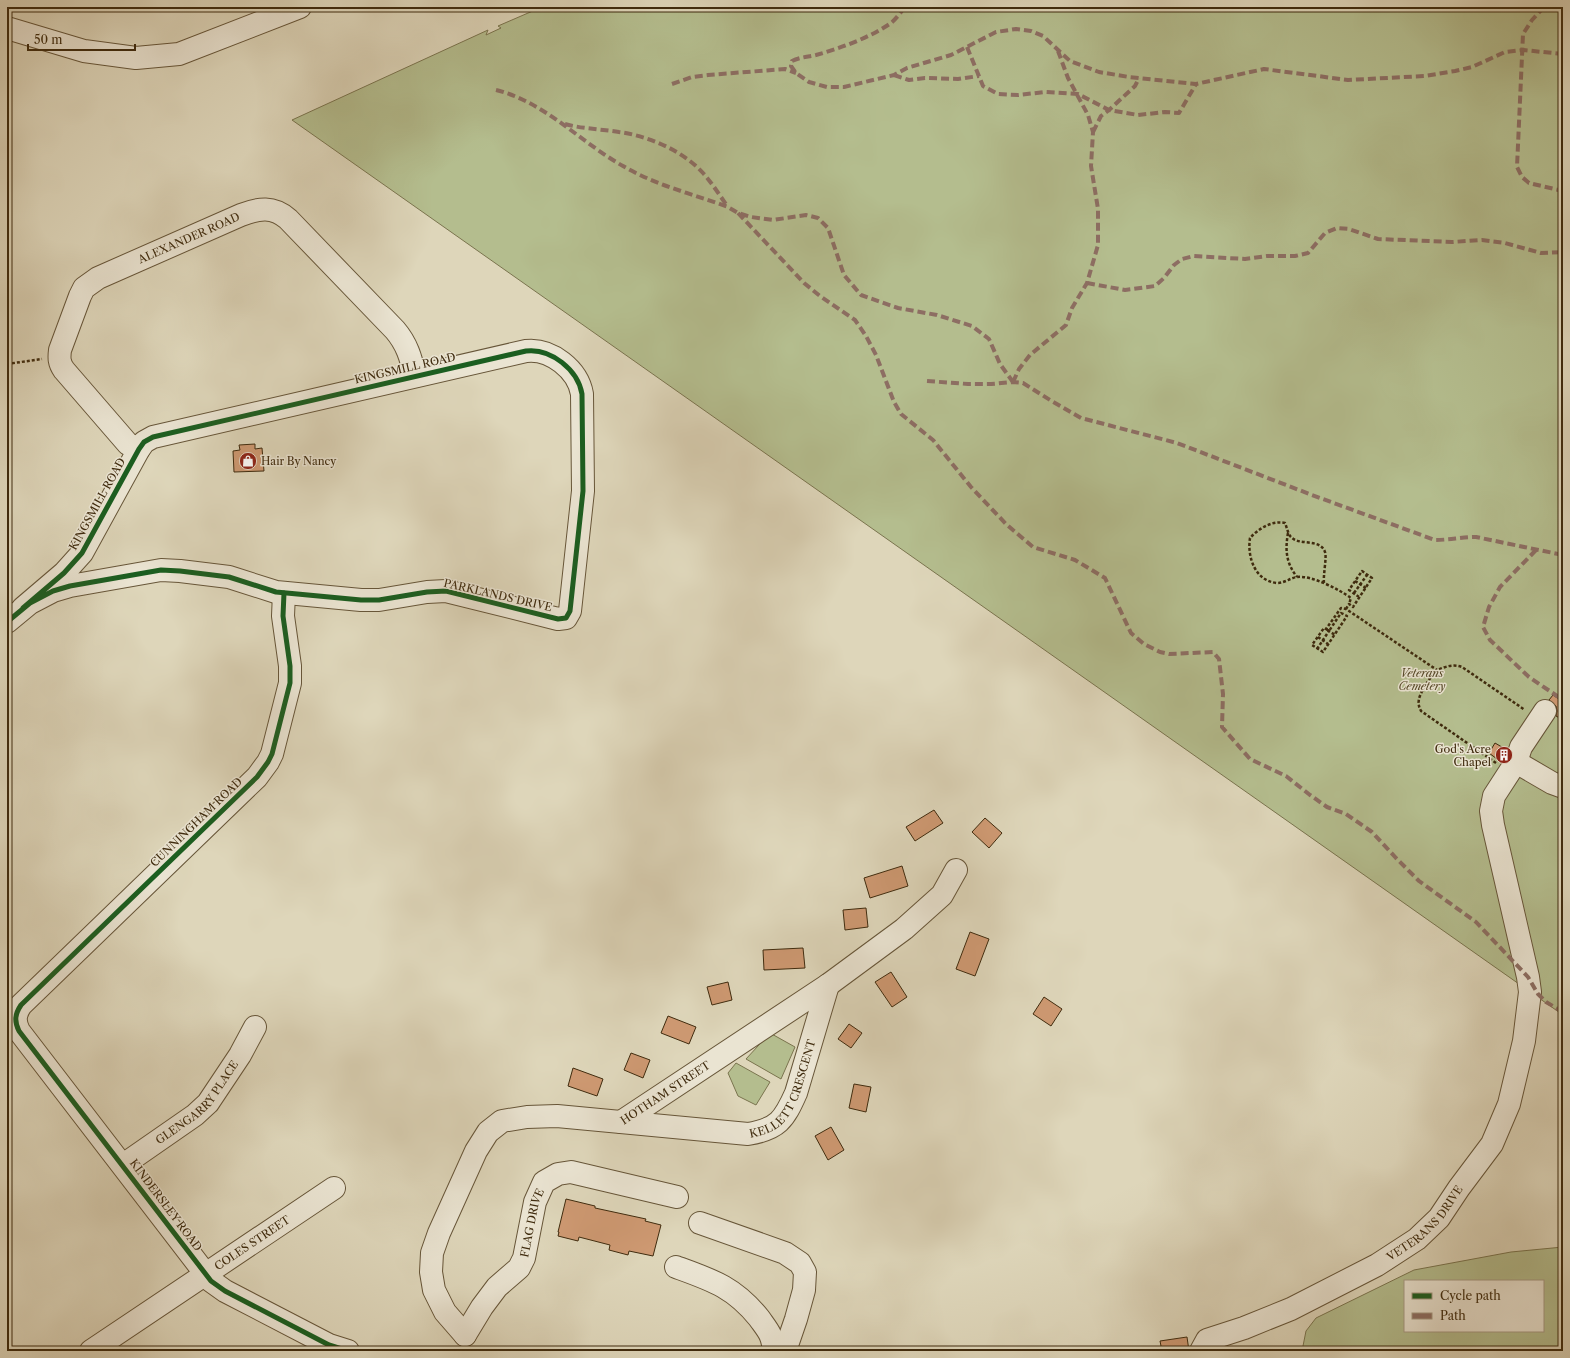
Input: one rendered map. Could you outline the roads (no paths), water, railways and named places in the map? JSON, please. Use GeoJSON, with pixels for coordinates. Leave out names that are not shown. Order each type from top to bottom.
{"type":"FeatureCollection","features":[{"type":"Feature","properties":{"kind":"street"},"geometry":{"type":"LineString","coordinates":[[7,28],[84,51],[136,58],[179,54],[300,7]]}},
{"type":"Feature","properties":{"kind":"street","name":"ALEXANDER ROAD"},"geometry":{"type":"LineString","coordinates":[[139,449],[128,444],[60,364],[60,350],[80,296],[84,288],[90,282],[98,278],[241,215],[258,209],[278,212],[288,219],[395,330],[401,337],[409,352],[415,376]]}},
{"type":"Feature","properties":{"kind":"street","name":"KINGSMILL ROAD"},"geometry":{"type":"LineString","coordinates":[[66,580],[87,545],[139,449],[144,442],[153,436],[533,350],[548,353],[575,375],[582,394],[583,477],[570,611],[566,618]]}},
{"type":"Feature","properties":{"kind":"street","name":"PARKLANDS DRIVE"},"geometry":{"type":"LineString","coordinates":[[15,615],[66,580],[171,570],[229,576],[268,590],[284,593],[370,600],[432,591],[446,591],[558,619],[566,618]]}},
{"type":"Feature","properties":{"kind":"street","name":"CUNNINGHAM ROAD"},"geometry":{"type":"LineString","coordinates":[[15,1018],[21,1005],[257,777],[268,762],[275,745],[290,683],[290,666],[283,616],[284,593]]}},
{"type":"Feature","properties":{"kind":"street","name":"VETERANS DRIVE"},"geometry":{"type":"LineString","coordinates":[[1201,1351],[1207,1340],[1244,1328],[1291,1308],[1378,1265],[1417,1239],[1446,1217],[1459,1188],[1492,1144],[1513,1091],[1524,1041],[1530,992],[1528,977],[1491,811],[1494,796],[1512,767],[1521,747],[1542,715]]}},
{"type":"Feature","properties":{"kind":"street"},"geometry":{"type":"LineString","coordinates":[[1512,767],[1563,787]]}},
{"type":"Feature","properties":{"kind":"street","name":"HOTHAM STREET"},"geometry":{"type":"LineString","coordinates":[[465,1343],[445,1312],[434,1290],[431,1272],[432,1253],[439,1233],[476,1151],[488,1132],[502,1122],[527,1117],[557,1116],[621,1122],[828,985],[904,929],[942,895],[956,870]]}},
{"type":"Feature","properties":{"kind":"street","name":"KELLETT CRESCENT"},"geometry":{"type":"LineString","coordinates":[[621,1122],[748,1134],[762,1132],[773,1127],[788,1110],[796,1093],[828,985]]}},
{"type":"Feature","properties":{"kind":"street","name":"KINDERSLEY ROAD"},"geometry":{"type":"LineString","coordinates":[[15,1018],[19,1031],[211,1281],[225,1291],[330,1345],[348,1351]]}},
{"type":"Feature","properties":{"kind":"street","name":"GLENGARRY PLACE"},"geometry":{"type":"LineString","coordinates":[[123,1165],[195,1115],[208,1103],[240,1055],[255,1026]]}},
{"type":"Feature","properties":{"kind":"street","name":"FLAG DRIVE"},"geometry":{"type":"LineString","coordinates":[[465,1343],[482,1308],[498,1287],[519,1268],[524,1258],[535,1202],[544,1182],[558,1174],[571,1172],[677,1197]]}},
{"type":"Feature","properties":{"kind":"street","name":"COLES STREET"},"geometry":{"type":"LineString","coordinates":[[91,1351],[334,1188]]}},
{"type":"Feature","properties":{"kind":"street"},"geometry":{"type":"LineString","coordinates":[[700,1223],[785,1253],[800,1263],[805,1272],[804,1290],[785,1351]]}},
{"type":"Feature","properties":{"kind":"street"},"geometry":{"type":"LineString","coordinates":[[676,1267],[713,1280],[731,1290],[752,1310],[773,1337],[774,1351]]}},
{"type":"Feature","properties":{"kind":"place","name":"Hair By Nancy"},"geometry":{"type":"Point","coordinates":[248,461]}},
{"type":"Feature","properties":{"kind":"place","name":"God's Acre Chapel"},"geometry":{"type":"Point","coordinates":[1504,755]}},
{"type":"Feature","properties":{"kind":"park label","name":"Veterans Cemetery"},"geometry":{"type":"Point","coordinates":[1422,679]}}]}
